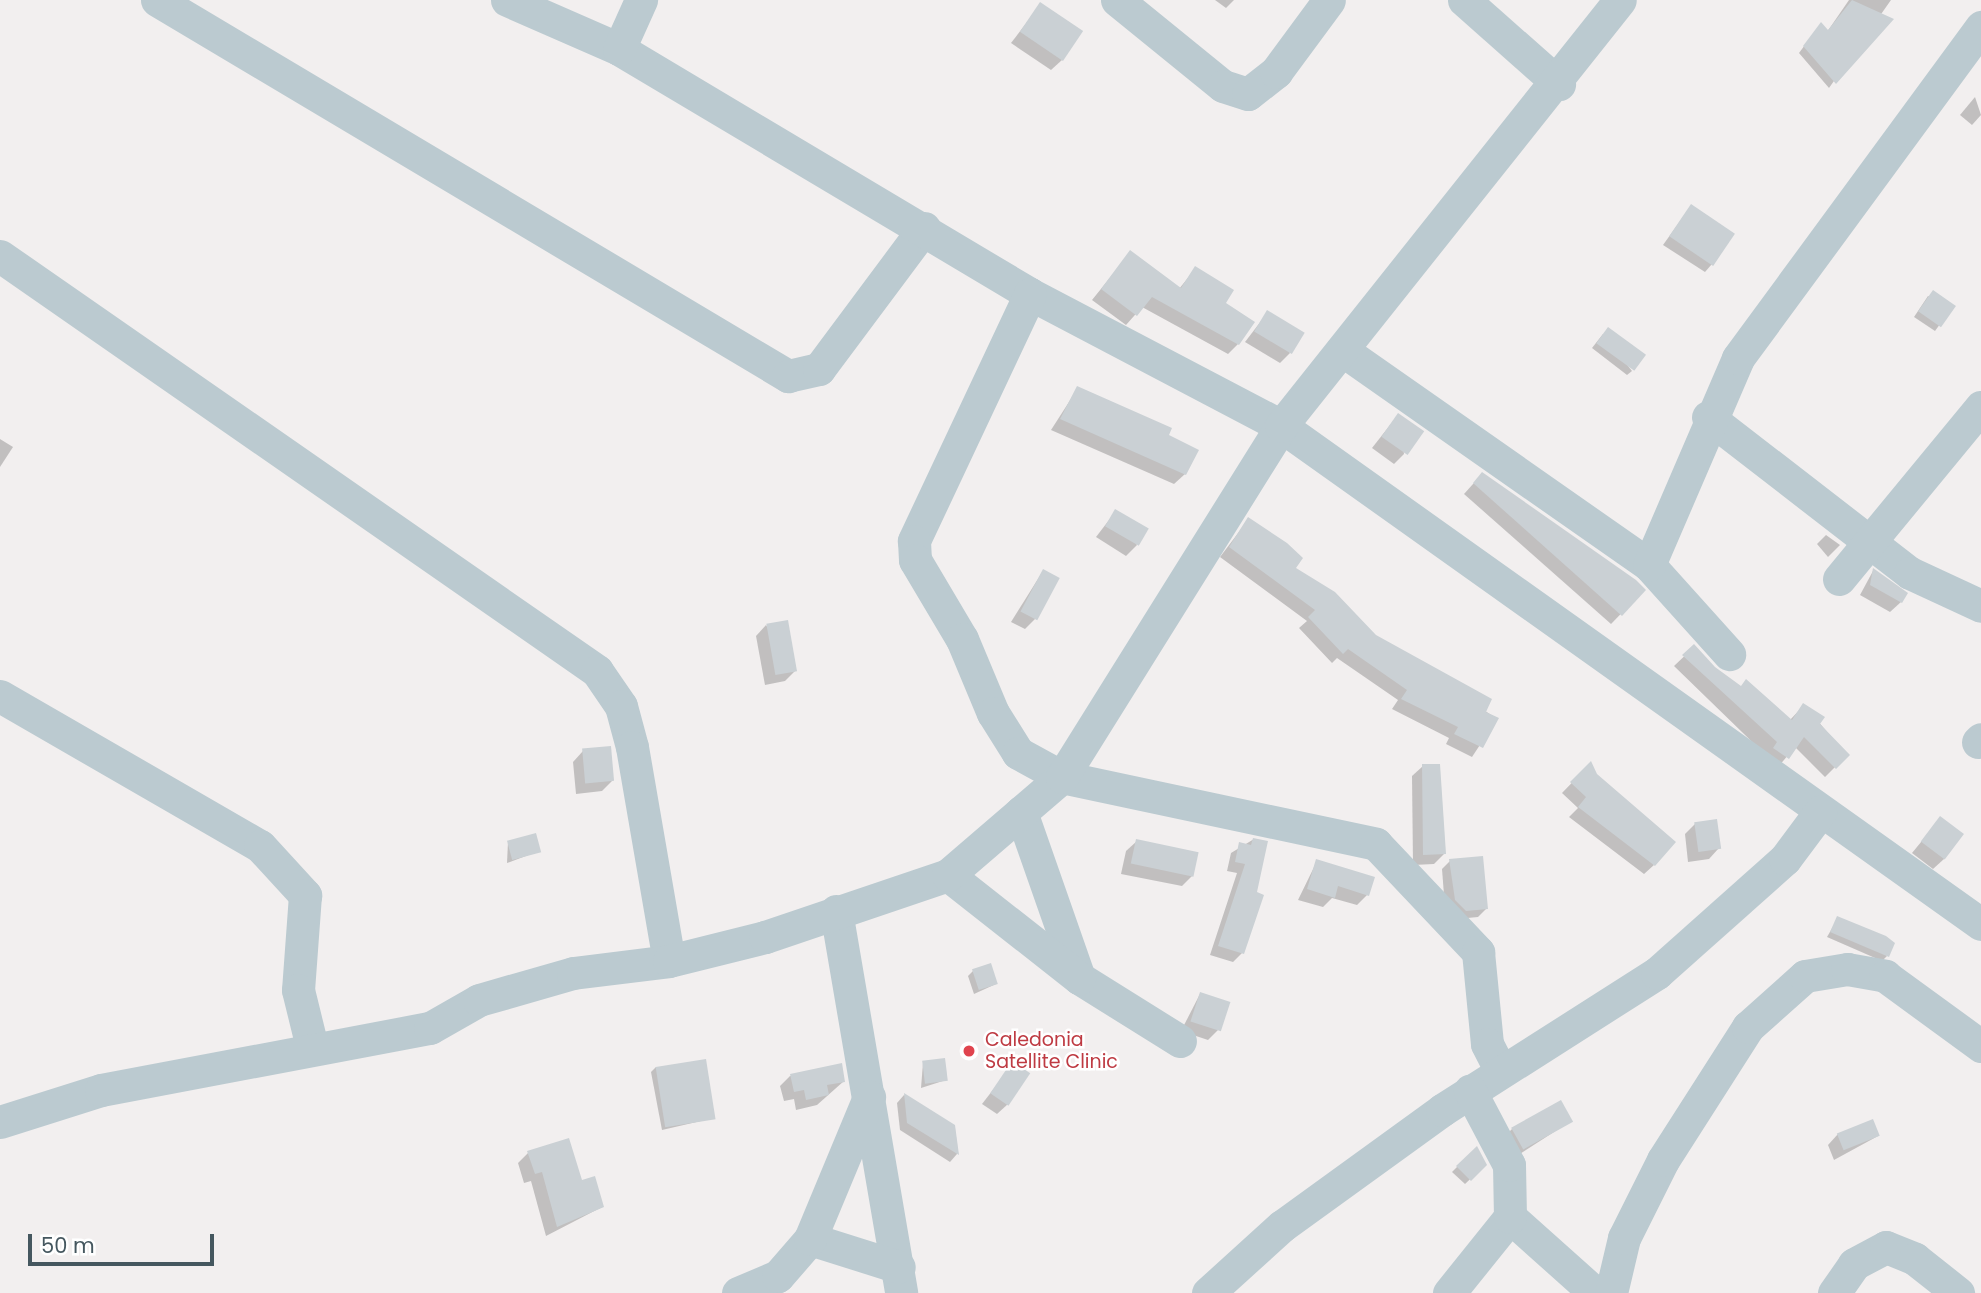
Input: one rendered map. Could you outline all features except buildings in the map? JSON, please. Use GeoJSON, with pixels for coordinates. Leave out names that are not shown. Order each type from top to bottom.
{"type":"FeatureCollection","features":[{"type":"Feature","properties":{"kind":"street"},"geometry":{"type":"LineString","coordinates":[[157,0],[788,376],[819,369],[925,228]]}},
{"type":"Feature","properties":{"kind":"street"},"geometry":{"type":"LineString","coordinates":[[507,0],[619,49],[925,228],[1030,294],[1281,426],[1981,924]]}},
{"type":"Feature","properties":{"kind":"street"},"geometry":{"type":"LineString","coordinates":[[619,49],[641,0]]}},
{"type":"Feature","properties":{"kind":"street"},"geometry":{"type":"LineString","coordinates":[[1117,0],[1223,86],[1248,94],[1276,72],[1329,0]]}},
{"type":"Feature","properties":{"kind":"street"},"geometry":{"type":"LineString","coordinates":[[1464,0],[1559,84]]}},
{"type":"Feature","properties":{"kind":"street"},"geometry":{"type":"LineString","coordinates":[[0,1122],[101,1090],[312,1047],[430,1028],[479,1000],[573,973],[669,961],[948,875],[1062,778],[1281,426],[1559,84],[1620,0]]}},
{"type":"Feature","properties":{"kind":"street"},"geometry":{"type":"LineString","coordinates":[[1649,565],[1708,417],[1738,358],[1981,27]]}},
{"type":"Feature","properties":{"kind":"street"},"geometry":{"type":"LineString","coordinates":[[0,256],[369,507],[597,671],[621,706],[632,747],[669,961]]}},
{"type":"Feature","properties":{"kind":"street"},"geometry":{"type":"LineString","coordinates":[[1030,294],[914,541],[915,560],[1018,752],[1062,778],[1376,844],[1478,952],[1487,1044],[1500,1070]]}},
{"type":"Feature","properties":{"kind":"street"},"geometry":{"type":"LineString","coordinates":[[1342,350],[1649,565],[1729,654]]}},
{"type":"Feature","properties":{"kind":"street"},"geometry":{"type":"LineString","coordinates":[[1839,579],[1981,407]]}},
{"type":"Feature","properties":{"kind":"street"},"geometry":{"type":"LineString","coordinates":[[1708,417],[1868,544],[1910,573],[1981,607]]}},
{"type":"Feature","properties":{"kind":"street"},"geometry":{"type":"LineString","coordinates":[[0,696],[260,846],[305,895],[298,990],[312,1047]]}},
{"type":"Feature","properties":{"kind":"street"},"geometry":{"type":"LineString","coordinates":[[1021,812],[1079,978]]}},
{"type":"Feature","properties":{"kind":"street"},"geometry":{"type":"LineString","coordinates":[[1208,1293],[1282,1226],[1470,1091],[1657,973],[1785,859],[1820,812]]}},
{"type":"Feature","properties":{"kind":"street"},"geometry":{"type":"LineString","coordinates":[[948,875],[1079,978],[1180,1041]]}},
{"type":"Feature","properties":{"kind":"street"},"geometry":{"type":"LineString","coordinates":[[836,911],[900,1280]]}},
{"type":"Feature","properties":{"kind":"street"},"geometry":{"type":"LineString","coordinates":[[1611,1293],[1624,1238],[1663,1160],[1748,1027],[1805,976],[1847,969],[1885,976],[1981,1046]]}},
{"type":"Feature","properties":{"kind":"street"},"geometry":{"type":"LineString","coordinates":[[1449,1293],[1510,1217],[1509,1164],[1470,1091]]}},
{"type":"Feature","properties":{"kind":"street"},"geometry":{"type":"LineString","coordinates":[[738,1293],[778,1276],[810,1239],[869,1097]]}},
{"type":"Feature","properties":{"kind":"street"},"geometry":{"type":"LineString","coordinates":[[1510,1217],[1595,1293]]}},
{"type":"Feature","properties":{"kind":"street"},"geometry":{"type":"LineString","coordinates":[[810,1239],[900,1280]]}},
{"type":"Feature","properties":{"kind":"street"},"geometry":{"type":"LineString","coordinates":[[1833,1293],[1854,1264],[1886,1247],[1915,1259],[1958,1293]]}},
{"type":"Feature","properties":{"kind":"place","name":"Caledonia Satellite Clinic"},"geometry":{"type":"Point","coordinates":[969,1051]}}]}
